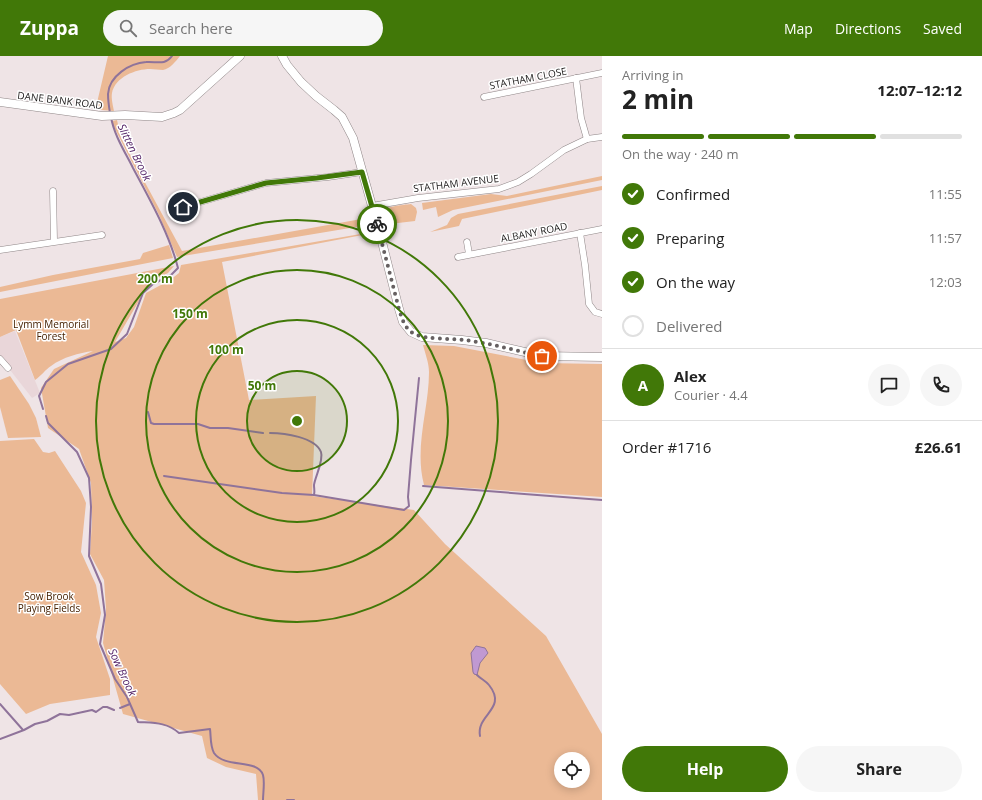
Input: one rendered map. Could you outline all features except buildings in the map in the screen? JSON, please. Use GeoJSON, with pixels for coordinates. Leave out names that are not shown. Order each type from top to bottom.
{"type":"FeatureCollection","features":[{"type":"Feature","properties":{"kind":"street","name":"DANE BANK ROAD"},"geometry":{"type":"LineString","coordinates":[[0,102],[102,116],[162,117],[176,112],[240,56]]}},
{"type":"Feature","properties":{"kind":"street"},"geometry":{"type":"LineString","coordinates":[[282,56],[287,65],[301,82],[342,117],[353,138],[399,309],[403,322],[411,332],[422,337],[486,343],[542,356],[602,357]]}},
{"type":"Feature","properties":{"kind":"street","name":"STATHAM CLOSE"},"geometry":{"type":"LineString","coordinates":[[484,96],[602,73]]}},
{"type":"Feature","properties":{"kind":"street","name":"STATHAM CLOSE"},"geometry":{"type":"LineString","coordinates":[[576,78],[581,118],[587,139]]}},
{"type":"Feature","properties":{"kind":"street","name":"STATHAM AVENUE"},"geometry":{"type":"LineString","coordinates":[[372,206],[418,198],[499,189],[518,182],[564,150],[587,139],[602,137]]}},
{"type":"Feature","properties":{"kind":"street"},"geometry":{"type":"LineString","coordinates":[[183,207],[266,183],[321,178],[362,172]]}},
{"type":"Feature","properties":{"kind":"street"},"geometry":{"type":"LineString","coordinates":[[53,191],[54,241]]}},
{"type":"Feature","properties":{"kind":"street","name":"ALBANY ROAD"},"geometry":{"type":"LineString","coordinates":[[458,257],[602,229]]}},
{"type":"Feature","properties":{"kind":"street"},"geometry":{"type":"LineString","coordinates":[[580,233],[589,304],[595,312],[602,314]]}},
{"type":"Feature","properties":{"kind":"street"},"geometry":{"type":"LineString","coordinates":[[0,250],[102,235]]}},
{"type":"Feature","properties":{"kind":"street"},"geometry":{"type":"LineString","coordinates":[[467,242],[469,254]]}},
{"type":"Feature","properties":{"kind":"street"},"geometry":{"type":"LineString","coordinates":[[0,359],[8,368]]}},
{"type":"Feature","properties":{"kind":"shaded area"},"geometry":{"type":"Polygon","coordinates":[[[15,331],[40,393],[32,398],[0,357],[0,337],[15,331]]]}},
{"type":"Feature","properties":{"kind":"shaded area"},"geometry":{"type":"Polygon","coordinates":[[[476,646],[485,648],[488,653],[480,663],[477,675],[473,672],[471,653],[476,646]]]}},
{"type":"Feature","properties":{"kind":"green space"},"geometry":{"type":"Polygon","coordinates":[[[108,56],[180,56],[166,69],[139,70],[127,75],[117,82],[112,93],[114,111],[101,110],[96,107],[108,56]]]}},
{"type":"Feature","properties":{"kind":"green space"},"geometry":{"type":"Polygon","coordinates":[[[117,120],[121,138],[182,251],[367,218],[368,225],[177,257],[159,215],[113,125],[112,121],[117,120]]]}},
{"type":"Feature","properties":{"kind":"green space"},"geometry":{"type":"Polygon","coordinates":[[[602,176],[602,180],[453,210],[438,217],[436,207],[423,210],[422,203],[491,194],[507,196],[602,176]]]}},
{"type":"Feature","properties":{"kind":"green space"},"geometry":{"type":"Polygon","coordinates":[[[602,186],[602,190],[462,219],[459,226],[430,232],[447,225],[451,218],[458,214],[602,186]]]}},
{"type":"Feature","properties":{"kind":"green space"},"geometry":{"type":"Polygon","coordinates":[[[411,204],[416,208],[417,212],[415,221],[381,225],[380,215],[382,212],[393,206],[411,204]]]}},
{"type":"Feature","properties":{"kind":"green space","name":"Lymm Memorial Forest"},"geometry":{"type":"Polygon","coordinates":[[[373,233],[222,262],[249,400],[316,396],[312,496],[414,510],[445,544],[546,636],[602,734],[602,800],[258,800],[256,774],[226,767],[207,758],[202,736],[123,714],[103,643],[106,609],[104,580],[90,554],[92,521],[91,483],[79,449],[48,428],[41,388],[54,369],[93,351],[77,354],[61,360],[35,380],[16,330],[0,337],[0,299],[174,266],[168,273],[150,282],[115,342],[126,338],[134,327],[146,293],[170,280],[179,273],[181,265],[373,233]]]}},
{"type":"Feature","properties":{"kind":"green space"},"geometry":{"type":"Polygon","coordinates":[[[169,245],[173,258],[0,292],[0,287],[53,275],[140,259],[143,253],[169,245]]]}},
{"type":"Feature","properties":{"kind":"green space"},"geometry":{"type":"Polygon","coordinates":[[[423,345],[454,346],[542,363],[602,364],[602,497],[424,485],[421,471],[421,442],[429,372],[423,345]]]}},
{"type":"Feature","properties":{"kind":"green space"},"geometry":{"type":"Polygon","coordinates":[[[10,376],[29,404],[36,418],[41,437],[8,438],[0,407],[0,380],[10,376]]]}},
{"type":"Feature","properties":{"kind":"green space","name":"Sow Brook Playing Fields"},"geometry":{"type":"Polygon","coordinates":[[[34,439],[43,452],[49,453],[55,451],[81,491],[86,503],[81,552],[96,585],[101,613],[96,637],[110,679],[110,695],[50,704],[26,714],[0,684],[0,441],[34,439]]]}},
{"type":"Feature","properties":{"kind":"waterway","name":"Slitten Brook"},"geometry":{"type":"LineString","coordinates":[[110,113],[108,94],[109,87],[116,76],[133,65],[146,62],[163,62],[172,56]]}},
{"type":"Feature","properties":{"kind":"waterway","name":"Sow Brook"},"geometry":{"type":"LineString","coordinates":[[43,409],[39,396],[46,382],[68,364],[111,349],[127,334],[143,293],[153,284],[171,275],[178,268],[170,242],[120,143],[112,124],[111,117]]}},
{"type":"Feature","properties":{"kind":"waterway"},"geometry":{"type":"LineString","coordinates":[[164,476],[282,493],[314,495],[404,510],[409,506],[408,497],[419,378]]}},
{"type":"Feature","properties":{"kind":"waterway"},"geometry":{"type":"LineString","coordinates":[[148,412],[151,423],[154,424],[198,424],[210,428],[228,428],[263,433]]}},
{"type":"Feature","properties":{"kind":"waterway","name":"Sow Brook"},"geometry":{"type":"LineString","coordinates":[[46,416],[48,423],[77,452],[89,478],[91,507],[89,556],[101,584],[105,615],[100,644],[115,679],[127,697],[138,722],[165,725],[179,733],[210,729],[211,744],[214,753],[219,758],[233,763],[248,765],[260,770],[264,778],[263,800]]}},
{"type":"Feature","properties":{"kind":"waterway"},"geometry":{"type":"LineString","coordinates":[[270,433],[306,439],[318,447],[322,455],[314,485],[314,495]]}},
{"type":"Feature","properties":{"kind":"waterway"},"geometry":{"type":"LineString","coordinates":[[423,486],[602,500]]}},
{"type":"Feature","properties":{"kind":"waterway"},"geometry":{"type":"LineString","coordinates":[[477,675],[489,685],[494,693],[495,700],[493,706],[482,722],[480,736]]}},
{"type":"Feature","properties":{"kind":"waterway"},"geometry":{"type":"LineString","coordinates":[[0,704],[23,730]]}},
{"type":"Feature","properties":{"kind":"waterway"},"geometry":{"type":"LineString","coordinates":[[120,708],[130,704]]}},
{"type":"Feature","properties":{"kind":"waterway"},"geometry":{"type":"LineString","coordinates":[[0,739],[35,724],[47,721],[60,714],[69,715],[92,710],[96,712],[103,707],[114,710]]}},
{"type":"Feature","properties":{"kind":"waterway","name":"Sow Brook"},"geometry":{"type":"LineString","coordinates":[[287,800],[294,800]]}},
{"type":"Feature","properties":{"kind":"way so far"},"geometry":{"type":"LineString","coordinates":[[377,224],[403,322],[411,332],[422,337],[486,343],[542,356]]}},
{"type":"Feature","properties":{"kind":"route"},"geometry":{"type":"LineString","coordinates":[[183,207],[266,183],[362,172],[377,224]]}}]}
